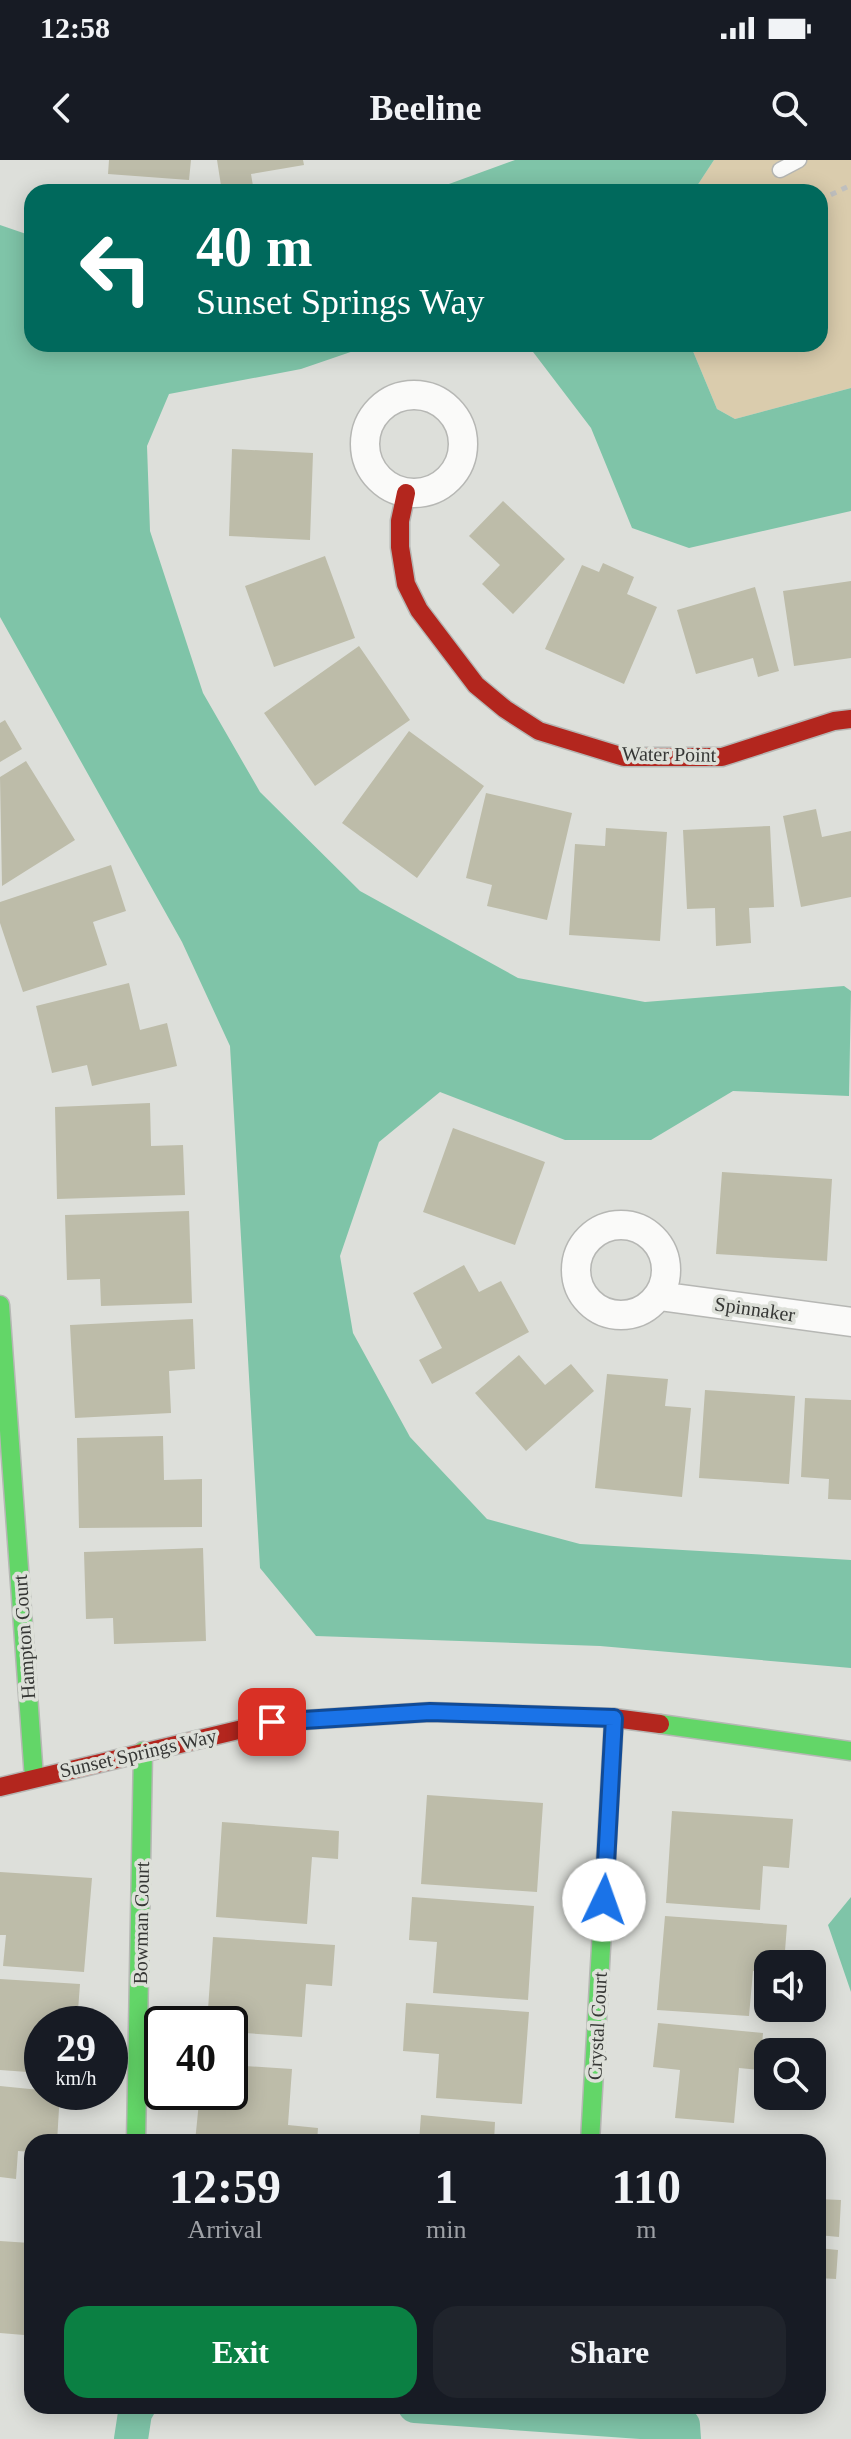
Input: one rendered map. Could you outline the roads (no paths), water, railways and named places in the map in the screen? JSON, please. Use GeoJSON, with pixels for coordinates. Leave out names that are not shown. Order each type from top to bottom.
{"type":"FeatureCollection","features":[{"type":"Feature","properties":{"kind":"street","name":"Water Point"},"geometry":{"type":"LineString","coordinates":[[406,493],[400,521],[400,547],[406,584],[419,610],[476,685],[539,731],[624,757],[722,757],[834,721],[851,719]]}},
{"type":"Feature","properties":{"kind":"street","name":"Spinnaker"},"geometry":{"type":"LineString","coordinates":[[659,1296],[851,1322]]}},
{"type":"Feature","properties":{"kind":"street","name":"Hampton Court"},"geometry":{"type":"LineString","coordinates":[[0,1305],[34,1778]]}},
{"type":"Feature","properties":{"kind":"street","name":"Sunset Springs Way"},"geometry":{"type":"LineString","coordinates":[[0,1787],[272,1722],[430,1712],[614,1718],[851,1751]]}},
{"type":"Feature","properties":{"kind":"street","name":"Crystal Court"},"geometry":{"type":"LineString","coordinates":[[590,2134],[614,1718]]}},
{"type":"Feature","properties":{"kind":"street","name":"Bowman Court"},"geometry":{"type":"LineString","coordinates":[[136,2134],[143,1751]]}},
{"type":"Feature","properties":{"kind":"lane"},"geometry":{"type":"LineString","coordinates":[[780,170],[799,160]]}},
{"type":"Feature","properties":{"kind":"waterway"},"geometry":{"type":"LineString","coordinates":[[131,2439],[135,2414]]}},
{"type":"Feature","properties":{"kind":"waterway"},"geometry":{"type":"LineString","coordinates":[[528,2414],[683,2425],[684,2439]]}}]}
